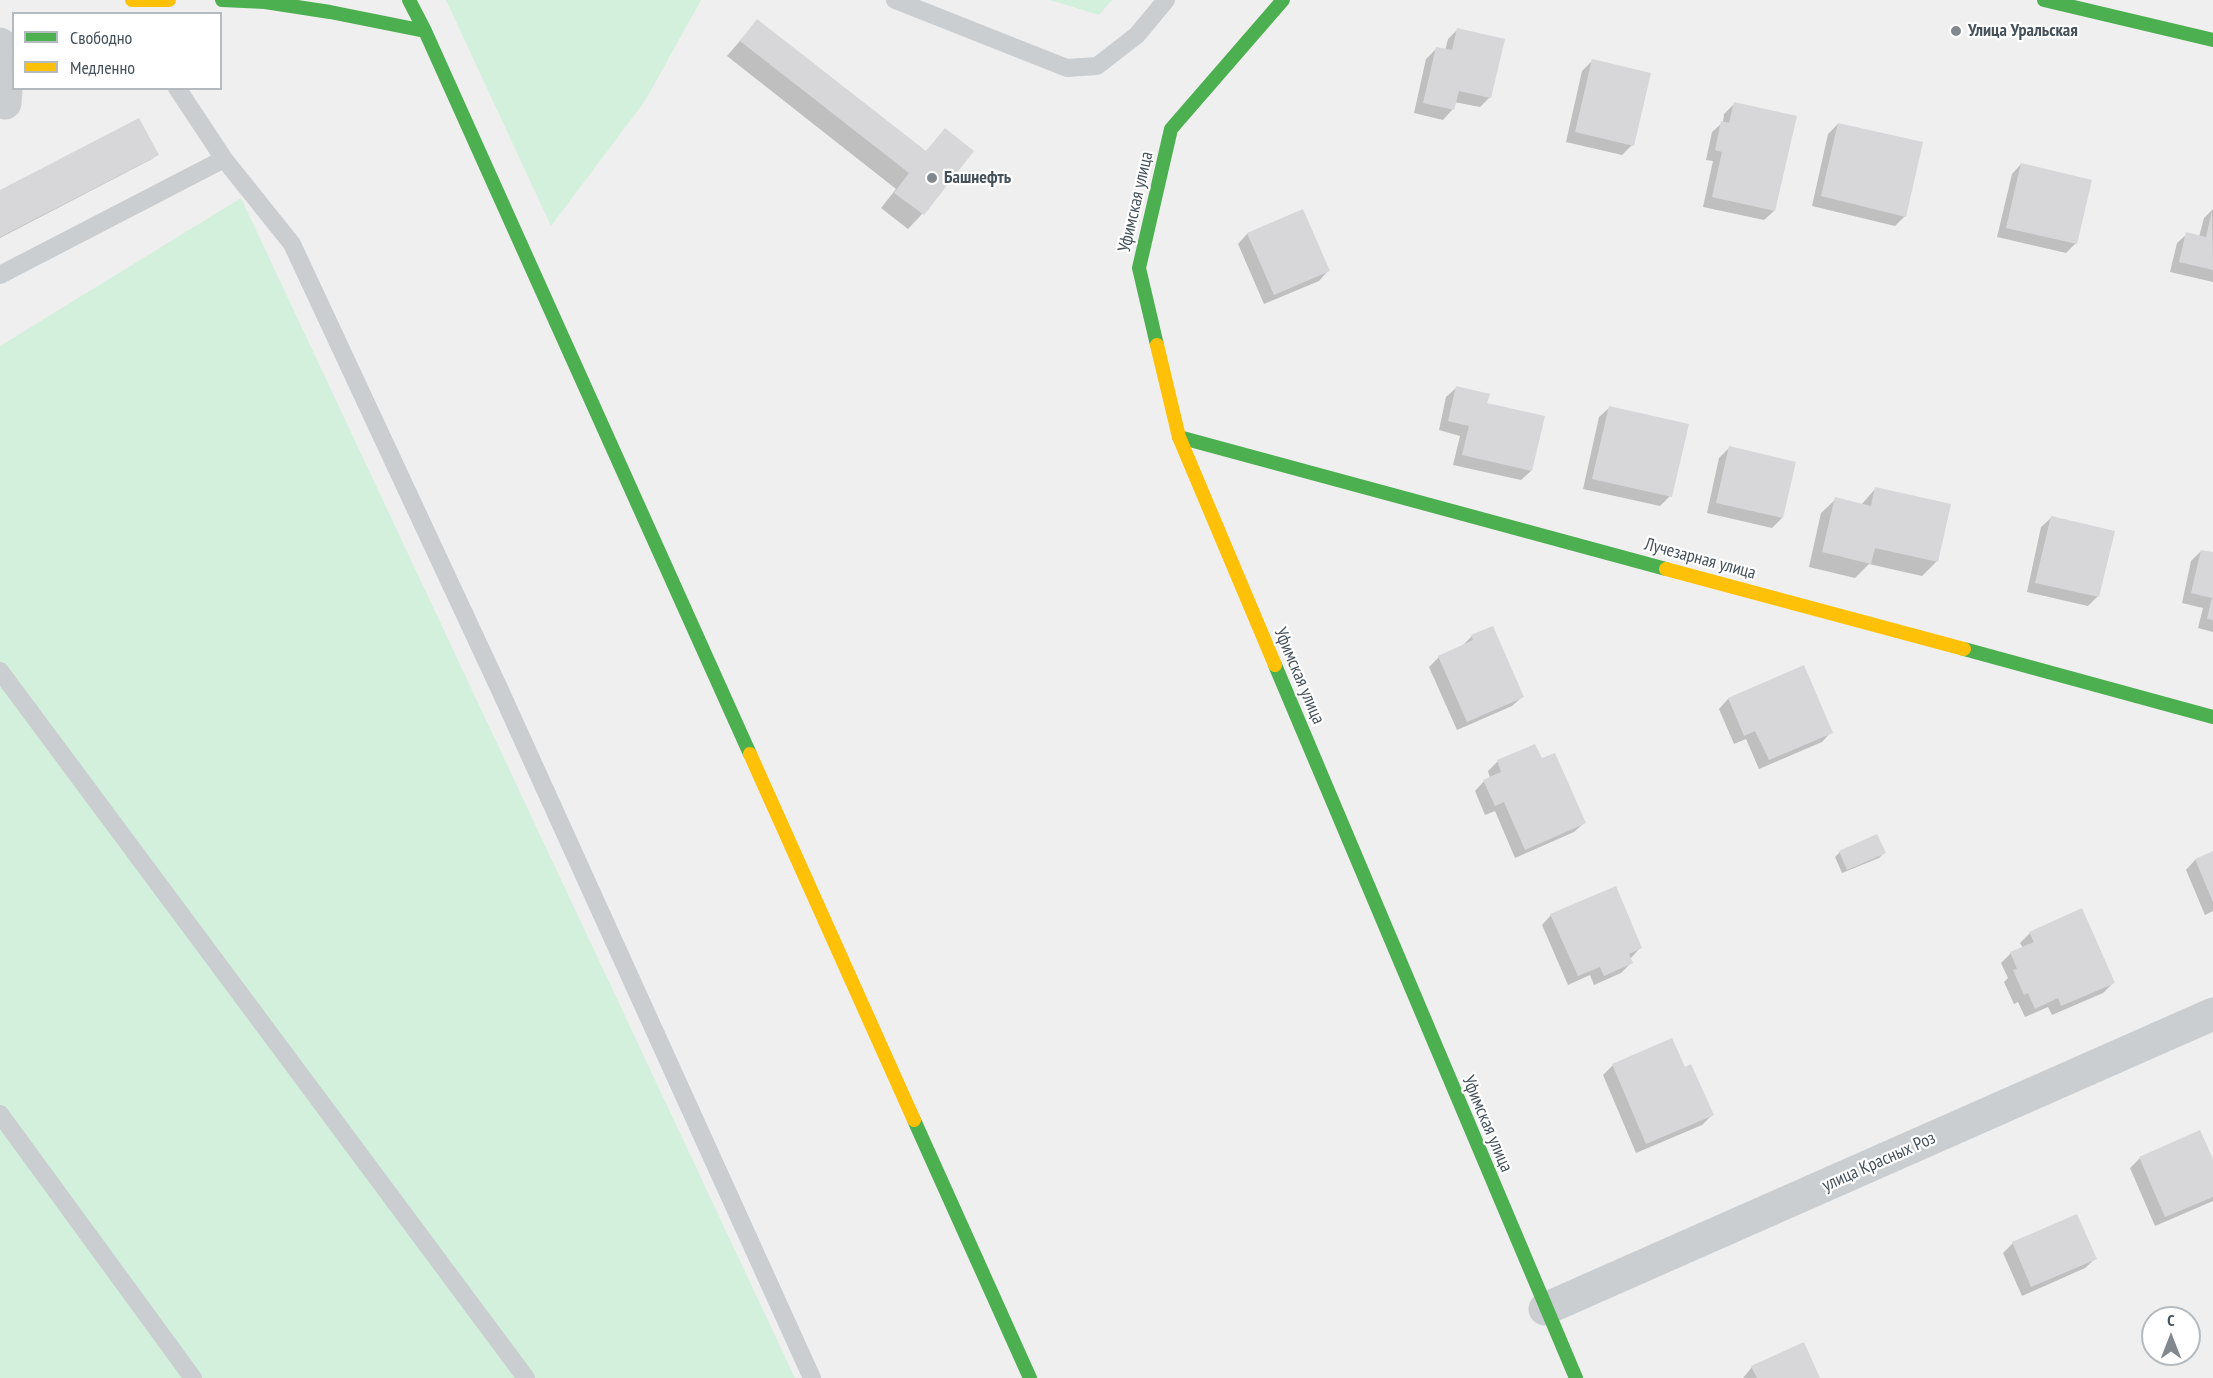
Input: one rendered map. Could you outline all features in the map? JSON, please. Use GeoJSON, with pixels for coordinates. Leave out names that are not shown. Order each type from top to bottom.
{"type":"FeatureCollection","features":[{"type":"Feature","properties":{"kind":"street"},"geometry":{"type":"LineString","coordinates":[[222,0],[265,2],[425,31]]}},
{"type":"Feature","properties":{"kind":"street"},"geometry":{"type":"LineString","coordinates":[[409,0],[425,31],[1030,1378]]}},
{"type":"Feature","properties":{"kind":"street","name":"Уфимская улица"},"geometry":{"type":"LineString","coordinates":[[1283,0],[1171,129],[1139,268],[1179,437],[1576,1378]]}},
{"type":"Feature","properties":{"kind":"street"},"geometry":{"type":"LineString","coordinates":[[2044,0],[2213,40]]}},
{"type":"Feature","properties":{"kind":"street"},"geometry":{"type":"LineString","coordinates":[[0,44],[10,99]]}},
{"type":"Feature","properties":{"kind":"street","name":"Лучезарная улица"},"geometry":{"type":"LineString","coordinates":[[1179,437],[2213,717]]}},
{"type":"Feature","properties":{"kind":"street","name":"улица Красных Роз"},"geometry":{"type":"LineString","coordinates":[[1545,1309],[2213,1014]]}},
{"type":"Feature","properties":{"kind":"lane"},"geometry":{"type":"LineString","coordinates":[[895,0],[1067,68],[1097,66],[1137,35],[1166,0]]}},
{"type":"Feature","properties":{"kind":"lane"},"geometry":{"type":"LineString","coordinates":[[178,90],[224,159],[292,244],[499,688],[812,1378]]}},
{"type":"Feature","properties":{"kind":"lane"},"geometry":{"type":"LineString","coordinates":[[0,274],[224,159]]}},
{"type":"Feature","properties":{"kind":"lane"},"geometry":{"type":"LineString","coordinates":[[0,671],[526,1378]]}},
{"type":"Feature","properties":{"kind":"lane"},"geometry":{"type":"LineString","coordinates":[[0,1114],[193,1378]]}},
{"type":"Feature","properties":{"kind":"green space"},"geometry":{"type":"Polygon","coordinates":[[[446,0],[701,0],[645,101],[551,226],[446,0]]]}},
{"type":"Feature","properties":{"kind":"green space"},"geometry":{"type":"Polygon","coordinates":[[[1050,0],[1112,0],[1099,15],[1050,0]]]}},
{"type":"Feature","properties":{"kind":"green space"},"geometry":{"type":"Polygon","coordinates":[[[241,198],[795,1378],[0,1378],[0,346],[241,198]]]}},
{"type":"Feature","properties":{"kind":"building"},"geometry":{"type":"Polygon","coordinates":[[[757,19],[926,151],[945,128],[974,151],[924,215],[894,193],[909,173],[740,41],[757,19]]]}},
{"type":"Feature","properties":{"kind":"building"},"geometry":{"type":"Polygon","coordinates":[[[1457,28],[1505,39],[1491,98],[1459,91],[1454,110],[1423,103],[1436,47],[1452,50],[1457,28]]]}},
{"type":"Feature","properties":{"kind":"building"},"geometry":{"type":"Polygon","coordinates":[[[1592,59],[1651,73],[1634,146],[1575,132],[1592,59]]]}},
{"type":"Feature","properties":{"kind":"building"},"geometry":{"type":"Polygon","coordinates":[[[1734,102],[1797,116],[1775,211],[1712,197],[1722,152],[1715,150],[1721,121],[1729,123],[1734,102]]]}},
{"type":"Feature","properties":{"kind":"building"},"geometry":{"type":"Polygon","coordinates":[[[139,118],[159,155],[0,237],[0,190],[139,118]]]}},
{"type":"Feature","properties":{"kind":"building"},"geometry":{"type":"Polygon","coordinates":[[[1838,123],[1923,142],[1906,217],[1821,196],[1838,123]]]}},
{"type":"Feature","properties":{"kind":"building"},"geometry":{"type":"Polygon","coordinates":[[[2021,163],[2092,180],[2077,244],[2006,228],[2021,163]]]}},
{"type":"Feature","properties":{"kind":"building"},"geometry":{"type":"Polygon","coordinates":[[[1303,209],[1330,271],[1274,295],[1247,233],[1303,209]]]}},
{"type":"Feature","properties":{"kind":"building"},"geometry":{"type":"Polygon","coordinates":[[[2212,211],[2213,270],[2179,262],[2186,232],[2206,237],[2212,211]]]}},
{"type":"Feature","properties":{"kind":"building"},"geometry":{"type":"Polygon","coordinates":[[[1456,386],[1490,394],[1487,403],[1545,416],[1532,471],[1462,455],[1469,426],[1448,421],[1456,386]]]}},
{"type":"Feature","properties":{"kind":"building"},"geometry":{"type":"Polygon","coordinates":[[[1609,406],[1689,424],[1672,497],[1592,479],[1609,406]]]}},
{"type":"Feature","properties":{"kind":"building"},"geometry":{"type":"Polygon","coordinates":[[[1729,446],[1796,462],[1783,518],[1716,503],[1729,446]]]}},
{"type":"Feature","properties":{"kind":"building"},"geometry":{"type":"Polygon","coordinates":[[[1875,487],[1951,504],[1938,562],[1875,548],[1871,564],[1822,552],[1835,497],[1871,506],[1875,487]]]}},
{"type":"Feature","properties":{"kind":"building"},"geometry":{"type":"Polygon","coordinates":[[[2051,516],[2115,531],[2099,597],[2035,583],[2051,516]]]}},
{"type":"Feature","properties":{"kind":"building"},"geometry":{"type":"Polygon","coordinates":[[[2201,550],[2213,552],[2213,620],[2207,619],[2212,598],[2191,593],[2201,550]]]}},
{"type":"Feature","properties":{"kind":"building"},"geometry":{"type":"Polygon","coordinates":[[[1493,626],[1524,697],[1467,722],[1438,656],[1473,640],[1471,635],[1493,626]]]}},
{"type":"Feature","properties":{"kind":"building"},"geometry":{"type":"Polygon","coordinates":[[[1804,665],[1833,733],[1769,760],[1755,731],[1744,736],[1728,698],[1804,665]]]}},
{"type":"Feature","properties":{"kind":"building"},"geometry":{"type":"Polygon","coordinates":[[[1535,744],[1542,758],[1555,753],[1586,823],[1525,850],[1504,802],[1495,806],[1483,780],[1501,772],[1497,760],[1535,744]]]}},
{"type":"Feature","properties":{"kind":"building"},"geometry":{"type":"Polygon","coordinates":[[[1877,834],[1886,853],[1847,870],[1839,851],[1877,834]]]}},
{"type":"Feature","properties":{"kind":"building"},"geometry":{"type":"Polygon","coordinates":[[[2213,851],[2213,902],[2195,859],[2213,851]]]}},
{"type":"Feature","properties":{"kind":"building"},"geometry":{"type":"Polygon","coordinates":[[[1616,886],[1642,948],[1629,954],[1633,963],[1604,976],[1600,967],[1578,976],[1550,914],[1616,886]]]}},
{"type":"Feature","properties":{"kind":"building"},"geometry":{"type":"Polygon","coordinates":[[[2082,908],[2115,983],[2061,1006],[2058,998],[2035,1009],[2028,993],[2024,995],[2013,970],[2017,969],[2010,952],[2034,942],[2029,932],[2082,908]]]}},
{"type":"Feature","properties":{"kind":"building"},"geometry":{"type":"Polygon","coordinates":[[[1672,1038],[1685,1067],[1691,1064],[1714,1115],[1646,1144],[1612,1064],[1672,1038]]]}},
{"type":"Feature","properties":{"kind":"building"},"geometry":{"type":"Polygon","coordinates":[[[2200,1130],[2213,1159],[2213,1197],[2165,1217],[2139,1157],[2200,1130]]]}},
{"type":"Feature","properties":{"kind":"building"},"geometry":{"type":"Polygon","coordinates":[[[2077,1214],[2097,1259],[2031,1287],[2012,1242],[2077,1214]]]}},
{"type":"Feature","properties":{"kind":"building"},"geometry":{"type":"Polygon","coordinates":[[[1804,1342],[1820,1378],[1757,1378],[1751,1366],[1804,1342]]]}},
{"type":"Feature","properties":{"kind":"traffic: fast"},"geometry":{"type":"LineString","coordinates":[[222,0],[265,2],[425,31]]}},
{"type":"Feature","properties":{"kind":"traffic: fast"},"geometry":{"type":"LineString","coordinates":[[409,0],[425,31],[750,754]]}},
{"type":"Feature","properties":{"kind":"traffic: fast"},"geometry":{"type":"LineString","coordinates":[[1157,345],[1139,268],[1171,129],[1283,0]]}},
{"type":"Feature","properties":{"kind":"traffic: fast"},"geometry":{"type":"LineString","coordinates":[[2044,0],[2213,40]]}},
{"type":"Feature","properties":{"kind":"traffic: fast"},"geometry":{"type":"LineString","coordinates":[[1179,437],[1666,569]]}},
{"type":"Feature","properties":{"kind":"traffic: fast"},"geometry":{"type":"LineString","coordinates":[[1964,649],[2213,717]]}},
{"type":"Feature","properties":{"kind":"traffic: fast"},"geometry":{"type":"LineString","coordinates":[[1275,665],[1576,1378]]}},
{"type":"Feature","properties":{"kind":"traffic: fast"},"geometry":{"type":"LineString","coordinates":[[914,1120],[1030,1378]]}},
{"type":"Feature","properties":{"kind":"traffic: slow"},"geometry":{"type":"LineString","coordinates":[[132,0],[169,0]]}},
{"type":"Feature","properties":{"kind":"traffic: slow"},"geometry":{"type":"LineString","coordinates":[[1157,345],[1179,437],[1275,665]]}},
{"type":"Feature","properties":{"kind":"traffic: slow"},"geometry":{"type":"LineString","coordinates":[[1666,569],[1964,649]]}},
{"type":"Feature","properties":{"kind":"traffic: slow"},"geometry":{"type":"LineString","coordinates":[[750,754],[914,1120]]}},
{"type":"Feature","properties":{"kind":"place","name":"Улица Уральская"},"geometry":{"type":"Point","coordinates":[1956,31]}},
{"type":"Feature","properties":{"kind":"place","name":"Башнефть"},"geometry":{"type":"Point","coordinates":[932,178]}}]}
